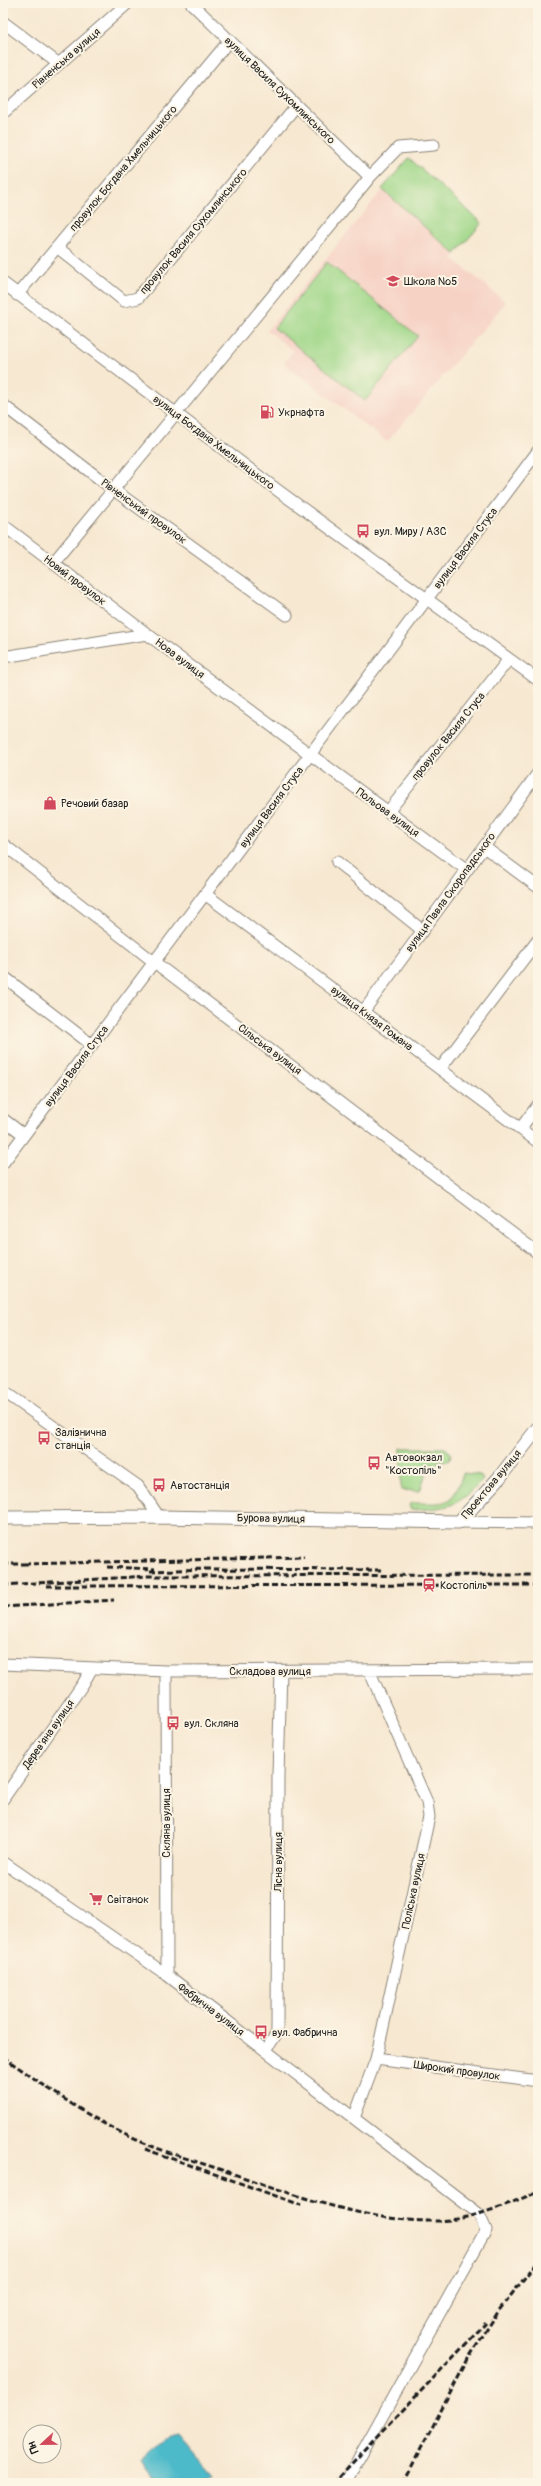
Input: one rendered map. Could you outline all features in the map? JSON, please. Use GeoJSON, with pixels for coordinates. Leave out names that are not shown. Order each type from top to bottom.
{"type":"FeatureCollection","features":[{"type":"Feature","properties":{"kind":"main road","name":"Проектова вулиця"},"geometry":{"type":"LineString","coordinates":[[460,1522],[499,1478],[538,1428]]}},
{"type":"Feature","properties":{"kind":"main road","name":"Бурова вулиця"},"geometry":{"type":"LineString","coordinates":[[3,1518],[159,1516],[460,1522]]}},
{"type":"Feature","properties":{"kind":"street","name":"Рівненська вулиця"},"geometry":{"type":"LineString","coordinates":[[3,113],[128,3]]}},
{"type":"Feature","properties":{"kind":"street","name":"вулиця Василя Сухомлинського"},"geometry":{"type":"LineString","coordinates":[[191,3],[370,177]]}},
{"type":"Feature","properties":{"kind":"street"},"geometry":{"type":"LineString","coordinates":[[3,22],[59,64]]}},
{"type":"Feature","properties":{"kind":"street","name":"провулок Богдана Хмельницького"},"geometry":{"type":"LineString","coordinates":[[17,295],[229,41]]}},
{"type":"Feature","properties":{"kind":"street","name":"провулок Василя Сухомлинського"},"geometry":{"type":"LineString","coordinates":[[57,247],[124,301],[138,298],[296,106]]}},
{"type":"Feature","properties":{"kind":"street"},"geometry":{"type":"LineString","coordinates":[[53,563],[177,414],[269,298],[370,177],[398,148],[434,145]]}},
{"type":"Feature","properties":{"kind":"street","name":"вулиця Богдана Хмельницького"},"geometry":{"type":"LineString","coordinates":[[3,283],[17,295],[426,599],[538,680]]}},
{"type":"Feature","properties":{"kind":"street","name":"Рівненський провулок"},"geometry":{"type":"LineString","coordinates":[[3,405],[114,490],[287,615]]}},
{"type":"Feature","properties":{"kind":"street","name":"вулиця Василя Стуса"},"geometry":{"type":"LineString","coordinates":[[3,1163],[538,451]]}},
{"type":"Feature","properties":{"kind":"street","name":"Новий провулок"},"geometry":{"type":"LineString","coordinates":[[3,525],[147,634]]}},
{"type":"Feature","properties":{"kind":"street","name":"Нова вулиця"},"geometry":{"type":"LineString","coordinates":[[3,657],[147,634],[310,754]]}},
{"type":"Feature","properties":{"kind":"street","name":"провулок Василя Стуса"},"geometry":{"type":"LineString","coordinates":[[388,812],[509,659]]}},
{"type":"Feature","properties":{"kind":"street","name":"Польова вулиця"},"geometry":{"type":"LineString","coordinates":[[310,754],[467,870]]}},
{"type":"Feature","properties":{"kind":"street","name":"вулиця Павла Скоропадського"},"geometry":{"type":"LineString","coordinates":[[363,1012],[538,773]]}},
{"type":"Feature","properties":{"kind":"street","name":"Сільська вулиця"},"geometry":{"type":"LineString","coordinates":[[3,844],[154,962],[538,1253]]}},
{"type":"Feature","properties":{"kind":"street"},"geometry":{"type":"LineString","coordinates":[[484,847],[538,887]]}},
{"type":"Feature","properties":{"kind":"street"},"geometry":{"type":"LineString","coordinates":[[337,862],[422,930]]}},
{"type":"Feature","properties":{"kind":"street","name":"вулиця Князя Романа"},"geometry":{"type":"LineString","coordinates":[[205,894],[538,1142]]}},
{"type":"Feature","properties":{"kind":"street"},"geometry":{"type":"LineString","coordinates":[[440,1069],[538,940]]}},
{"type":"Feature","properties":{"kind":"street"},"geometry":{"type":"LineString","coordinates":[[3,976],[92,1045]]}},
{"type":"Feature","properties":{"kind":"street"},"geometry":{"type":"LineString","coordinates":[[520,1128],[538,1105]]}},
{"type":"Feature","properties":{"kind":"street"},"geometry":{"type":"LineString","coordinates":[[3,1119],[24,1135]]}},
{"type":"Feature","properties":{"kind":"street"},"geometry":{"type":"LineString","coordinates":[[3,1391],[138,1486],[159,1516]]}},
{"type":"Feature","properties":{"kind":"street","name":"Бурова вулиця"},"geometry":{"type":"LineString","coordinates":[[460,1522],[538,1523]]}},
{"type":"Feature","properties":{"kind":"street","name":"Складова вулиця"},"geometry":{"type":"LineString","coordinates":[[3,1664],[166,1671],[538,1669]]}},
{"type":"Feature","properties":{"kind":"street","name":"Дерев'яна вулиця"},"geometry":{"type":"LineString","coordinates":[[3,1799],[83,1684],[92,1668]]}},
{"type":"Feature","properties":{"kind":"street","name":"Поліська вулиця"},"geometry":{"type":"LineString","coordinates":[[354,2118],[376,2059],[429,1817],[427,1802],[369,1670]]}},
{"type":"Feature","properties":{"kind":"street","name":"Скляна вулиця"},"geometry":{"type":"LineString","coordinates":[[166,1671],[167,1975]]}},
{"type":"Feature","properties":{"kind":"street","name":"Лісна вулиця"},"geometry":{"type":"LineString","coordinates":[[266,2050],[277,2033],[278,1775],[281,1671]]}},
{"type":"Feature","properties":{"kind":"street","name":"Фабрична вулиця"},"geometry":{"type":"LineString","coordinates":[[3,1862],[167,1975],[471,2206],[479,2214],[486,2230],[346,2483]]}},
{"type":"Feature","properties":{"kind":"street","name":"Широкий провулок"},"geometry":{"type":"LineString","coordinates":[[376,2059],[538,2081]]}},
{"type":"Feature","properties":{"kind":"shaded area","name":"Школа №5"},"geometry":{"type":"Polygon","coordinates":[[[409,158],[482,223],[455,254],[453,259],[506,302],[387,442],[284,363],[293,351],[267,330],[409,158]]]}},
{"type":"Feature","properties":{"kind":"green space"},"geometry":{"type":"Polygon","coordinates":[[[409,158],[482,223],[455,254],[382,189],[409,158]]]}},
{"type":"Feature","properties":{"kind":"green space"},"geometry":{"type":"Polygon","coordinates":[[[327,262],[418,336],[365,401],[274,328],[327,262]]]}},
{"type":"Feature","properties":{"kind":"green space"},"geometry":{"type":"Polygon","coordinates":[[[401,1448],[445,1448],[451,1453],[450,1459],[447,1461],[439,1460],[437,1465],[429,1464],[420,1491],[401,1490],[401,1448]]]}},
{"type":"Feature","properties":{"kind":"green space"},"geometry":{"type":"Polygon","coordinates":[[[463,1473],[480,1475],[483,1480],[466,1496],[451,1505],[411,1510],[409,1505],[413,1503],[440,1503],[451,1498],[463,1473]]]}},
{"type":"Feature","properties":{"kind":"water"},"geometry":{"type":"Polygon","coordinates":[[[179,2437],[213,2477],[203,2483],[156,2483],[143,2460],[149,2452],[159,2445],[179,2437]]]}},
{"type":"Feature","properties":{"kind":"railway"},"geometry":{"type":"LineString","coordinates":[[24,1564],[304,1557]]}},
{"type":"Feature","properties":{"kind":"railway"},"geometry":{"type":"LineString","coordinates":[[3,1564],[29,1564]]}},
{"type":"Feature","properties":{"kind":"railway"},"geometry":{"type":"LineString","coordinates":[[107,1567],[155,1569]]}},
{"type":"Feature","properties":{"kind":"railway"},"geometry":{"type":"LineString","coordinates":[[150,1571],[205,1569],[384,1570]]}},
{"type":"Feature","properties":{"kind":"railway"},"geometry":{"type":"LineString","coordinates":[[3,1585],[148,1576],[538,1575]]}},
{"type":"Feature","properties":{"kind":"railway"},"geometry":{"type":"LineString","coordinates":[[46,1586],[538,1585]]}},
{"type":"Feature","properties":{"kind":"railway"},"geometry":{"type":"LineString","coordinates":[[3,1607],[114,1600]]}},
{"type":"Feature","properties":{"kind":"railway"},"geometry":{"type":"LineString","coordinates":[[3,2057],[78,2108],[126,2135],[175,2154],[302,2197],[355,2212],[409,2220],[449,2220],[488,2211],[538,2192]]}},
{"type":"Feature","properties":{"kind":"railway"},"geometry":{"type":"LineString","coordinates":[[145,2149],[301,2205]]}},
{"type":"Feature","properties":{"kind":"railway"},"geometry":{"type":"LineString","coordinates":[[403,2483],[468,2359],[500,2309],[538,2261]]}},
{"type":"Feature","properties":{"kind":"railway"},"geometry":{"type":"LineString","coordinates":[[333,2483],[486,2323]]}},
{"type":"Feature","properties":{"kind":"place","name":"Школа №5"},"geometry":{"type":"Point","coordinates":[393,281]}},
{"type":"Feature","properties":{"kind":"place","name":"Укрнафта"},"geometry":{"type":"Point","coordinates":[267,412]}},
{"type":"Feature","properties":{"kind":"place","name":"вул. Миру / АЗС"},"geometry":{"type":"Point","coordinates":[363,531]}},
{"type":"Feature","properties":{"kind":"place","name":"Речовий базар"},"geometry":{"type":"Point","coordinates":[50,803]}},
{"type":"Feature","properties":{"kind":"place","name":"Залізнична станція"},"geometry":{"type":"Point","coordinates":[44,1438]}},
{"type":"Feature","properties":{"kind":"place","name":"Автовокзал \"Костопіль\""},"geometry":{"type":"Point","coordinates":[374,1463]}},
{"type":"Feature","properties":{"kind":"place","name":"Автостанція"},"geometry":{"type":"Point","coordinates":[159,1485]}},
{"type":"Feature","properties":{"kind":"place","name":"Костопіль"},"geometry":{"type":"Point","coordinates":[429,1585]}},
{"type":"Feature","properties":{"kind":"place","name":"вул. Скляна"},"geometry":{"type":"Point","coordinates":[173,1723]}},
{"type":"Feature","properties":{"kind":"place","name":"Світанок"},"geometry":{"type":"Point","coordinates":[96,1899]}},
{"type":"Feature","properties":{"kind":"place","name":"вул. Фабрична"},"geometry":{"type":"Point","coordinates":[261,2032]}}]}
